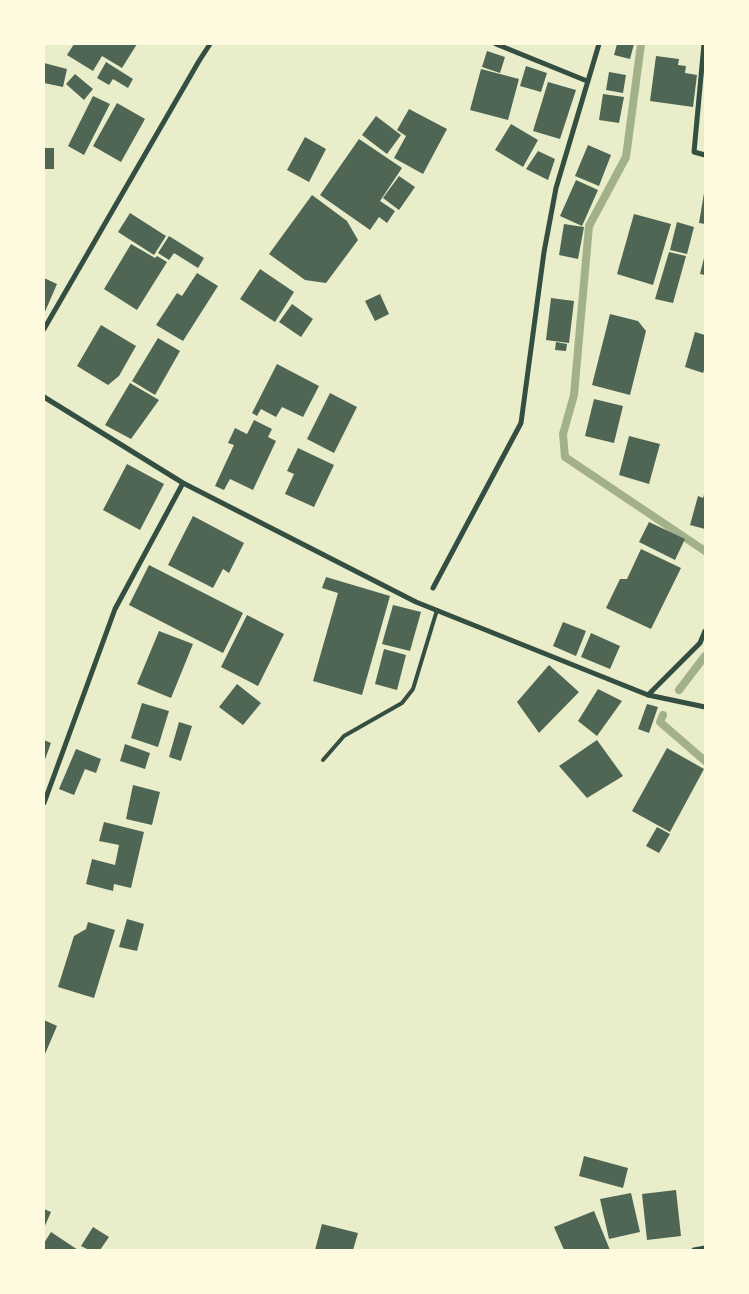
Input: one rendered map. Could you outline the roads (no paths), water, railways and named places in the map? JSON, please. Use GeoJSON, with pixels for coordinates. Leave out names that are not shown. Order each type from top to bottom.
{"type":"FeatureCollection","features":[{"type":"Feature","properties":{"kind":"street"},"geometry":{"type":"LineString","coordinates":[[44,329],[210,44]]}},
{"type":"Feature","properties":{"kind":"street"},"geometry":{"type":"LineString","coordinates":[[496,44],[587,82]]}},
{"type":"Feature","properties":{"kind":"street"},"geometry":{"type":"LineString","coordinates":[[433,588],[521,423],[544,252],[556,188],[600,44]]}},
{"type":"Feature","properties":{"kind":"street"},"geometry":{"type":"LineString","coordinates":[[704,44],[694,152],[705,155]]}},
{"type":"Feature","properties":{"kind":"street"},"geometry":{"type":"LineString","coordinates":[[44,397],[183,483],[416,602],[648,695],[705,707]]}},
{"type":"Feature","properties":{"kind":"street"},"geometry":{"type":"LineString","coordinates":[[44,803],[115,609],[183,483]]}},
{"type":"Feature","properties":{"kind":"street"},"geometry":{"type":"LineString","coordinates":[[648,695],[700,643],[705,631]]}},
{"type":"Feature","properties":{"kind":"street"},"geometry":{"type":"LineString","coordinates":[[694,1250],[705,1248]]}},
{"type":"Feature","properties":{"kind":"lane"},"geometry":{"type":"LineString","coordinates":[[323,760],[344,736],[402,703],[413,688],[437,610]]}},
{"type":"Feature","properties":{"kind":"waterway"},"geometry":{"type":"LineString","coordinates":[[641,44],[626,157],[589,226],[574,395],[563,434],[565,457],[705,551]]}},
{"type":"Feature","properties":{"kind":"waterway"},"geometry":{"type":"LineString","coordinates":[[679,690],[705,656]]}},
{"type":"Feature","properties":{"kind":"waterway"},"geometry":{"type":"LineString","coordinates":[[663,715],[660,722],[705,761]]}}]}
